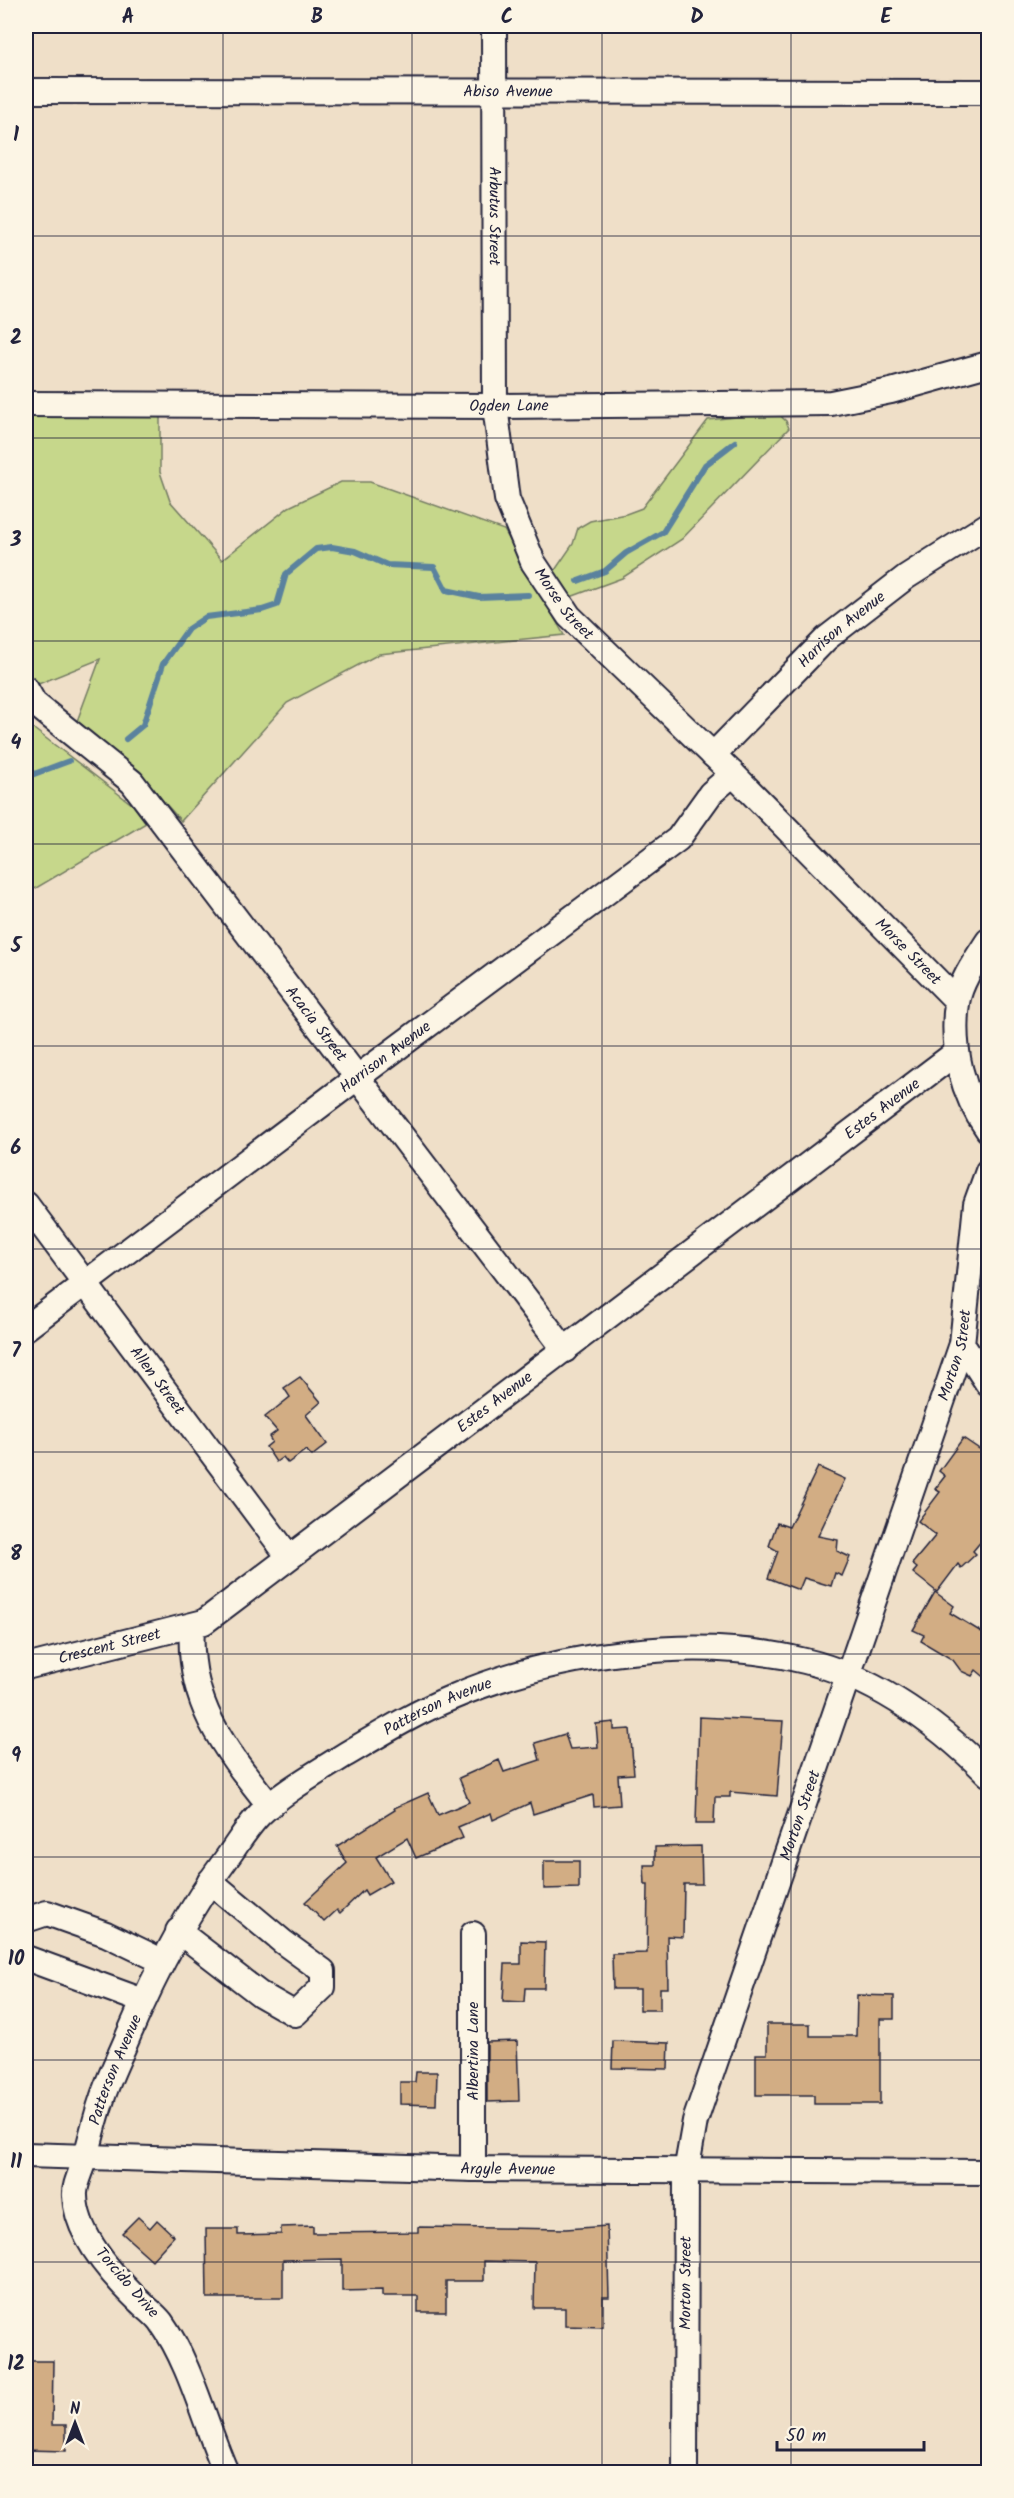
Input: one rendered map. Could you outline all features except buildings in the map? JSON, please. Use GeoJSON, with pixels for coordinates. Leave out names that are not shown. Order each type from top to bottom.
{"type":"FeatureCollection","features":[{"type":"Feature","properties":{"kind":"street","name":"Arbutus Street"},"geometry":{"type":"LineString","coordinates":[[494,26],[495,406]]}},
{"type":"Feature","properties":{"kind":"street","name":"Abiso Avenue"},"geometry":{"type":"LineString","coordinates":[[26,91],[988,92]]}},
{"type":"Feature","properties":{"kind":"street","name":"Ogden Lane"},"geometry":{"type":"LineString","coordinates":[[26,404],[495,406],[831,403],[891,391],[988,364]]}},
{"type":"Feature","properties":{"kind":"street","name":"Morse Street"},"geometry":{"type":"LineString","coordinates":[[495,406],[507,500],[533,562],[569,616],[733,774],[957,1001]]}},
{"type":"Feature","properties":{"kind":"street","name":"Harrison Avenue"},"geometry":{"type":"LineString","coordinates":[[713,755],[827,638],[906,577],[988,525]]}},
{"type":"Feature","properties":{"kind":"street","name":"Acacia Street"},"geometry":{"type":"LineString","coordinates":[[26,689],[34,703],[132,782],[565,1350]]}},
{"type":"Feature","properties":{"kind":"street","name":"Harrison Avenue"},"geometry":{"type":"LineString","coordinates":[[26,1328],[357,1077],[678,840],[711,793],[733,774]]}},
{"type":"Feature","properties":{"kind":"street"},"geometry":{"type":"LineString","coordinates":[[988,941],[977,957],[957,1001],[957,1052],[967,1097],[981,1106],[988,1130]]}},
{"type":"Feature","properties":{"kind":"street","name":"Estes Avenue"},"geometry":{"type":"LineString","coordinates":[[192,1626],[204,1622],[957,1052]]}},
{"type":"Feature","properties":{"kind":"street","name":"Morton Street"},"geometry":{"type":"LineString","coordinates":[[686,2472],[686,2172],[695,2121],[962,1344],[976,1204],[988,1171]]}},
{"type":"Feature","properties":{"kind":"street","name":"Allen Street"},"geometry":{"type":"LineString","coordinates":[[26,1204],[83,1284],[290,1557]]}},
{"type":"Feature","properties":{"kind":"street"},"geometry":{"type":"LineString","coordinates":[[962,1344],[988,1384]]}},
{"type":"Feature","properties":{"kind":"street"},"geometry":{"type":"LineString","coordinates":[[192,1626],[190,1651],[194,1682],[210,1722],[239,1767],[270,1806]]}},
{"type":"Feature","properties":{"kind":"street","name":"Crescent Street"},"geometry":{"type":"LineString","coordinates":[[26,1667],[192,1626]]}},
{"type":"Feature","properties":{"kind":"street","name":"Patterson Avenue"},"geometry":{"type":"LineString","coordinates":[[86,2157],[102,2098],[162,1961],[210,1881],[258,1816],[312,1776],[398,1723],[455,1696],[525,1673],[610,1654],[704,1648],[754,1651],[807,1661],[877,1689],[918,1714],[958,1743],[988,1774]]}},
{"type":"Feature","properties":{"kind":"street"},"geometry":{"type":"LineString","coordinates":[[178,1931],[260,1994],[295,2014],[323,1987],[323,1971],[283,1942],[210,1881]]}},
{"type":"Feature","properties":{"kind":"street"},"geometry":{"type":"LineString","coordinates":[[26,1920],[47,1913],[106,1934],[162,1961]]}},
{"type":"Feature","properties":{"kind":"street","name":"Albertina Lane"},"geometry":{"type":"LineString","coordinates":[[473,1934],[473,2169]]}},
{"type":"Feature","properties":{"kind":"street"},"geometry":{"type":"LineString","coordinates":[[26,1958],[143,2001]]}},
{"type":"Feature","properties":{"kind":"street","name":"Argyle Avenue"},"geometry":{"type":"LineString","coordinates":[[26,2155],[473,2169],[988,2172]]}},
{"type":"Feature","properties":{"kind":"street","name":"Torcido Drive"},"geometry":{"type":"LineString","coordinates":[[86,2157],[74,2192],[77,2211],[86,2233],[101,2257],[136,2298],[159,2319],[177,2348],[226,2472]]}},
{"type":"Feature","properties":{"kind":"green space"},"geometry":{"type":"Polygon","coordinates":[[[777,413],[786,421],[789,428],[682,539],[622,578],[565,599],[553,573],[573,544],[578,528],[590,521],[626,514],[642,508],[708,420],[777,413]]]}},
{"type":"Feature","properties":{"kind":"green space"},"geometry":{"type":"Polygon","coordinates":[[[26,414],[160,415],[160,472],[170,501],[222,560],[289,507],[341,482],[370,482],[504,530],[564,635],[379,654],[287,703],[181,821],[133,767],[76,724],[100,659],[31,687],[26,676],[26,414]]]}},
{"type":"Feature","properties":{"kind":"green space"},"geometry":{"type":"Polygon","coordinates":[[[26,723],[133,805],[146,823],[26,894],[26,723]]]}},
{"type":"Feature","properties":{"kind":"waterway"},"geometry":{"type":"LineString","coordinates":[[578,581],[605,571],[626,553],[663,532],[705,465],[735,442]]}},
{"type":"Feature","properties":{"kind":"waterway"},"geometry":{"type":"LineString","coordinates":[[126,739],[143,725],[163,664],[188,629],[206,617],[262,610],[277,605],[286,574],[316,549],[332,547],[355,551],[387,565],[434,567],[446,590],[479,597],[528,595]]}},
{"type":"Feature","properties":{"kind":"waterway"},"geometry":{"type":"LineString","coordinates":[[26,777],[69,761]]}}]}
